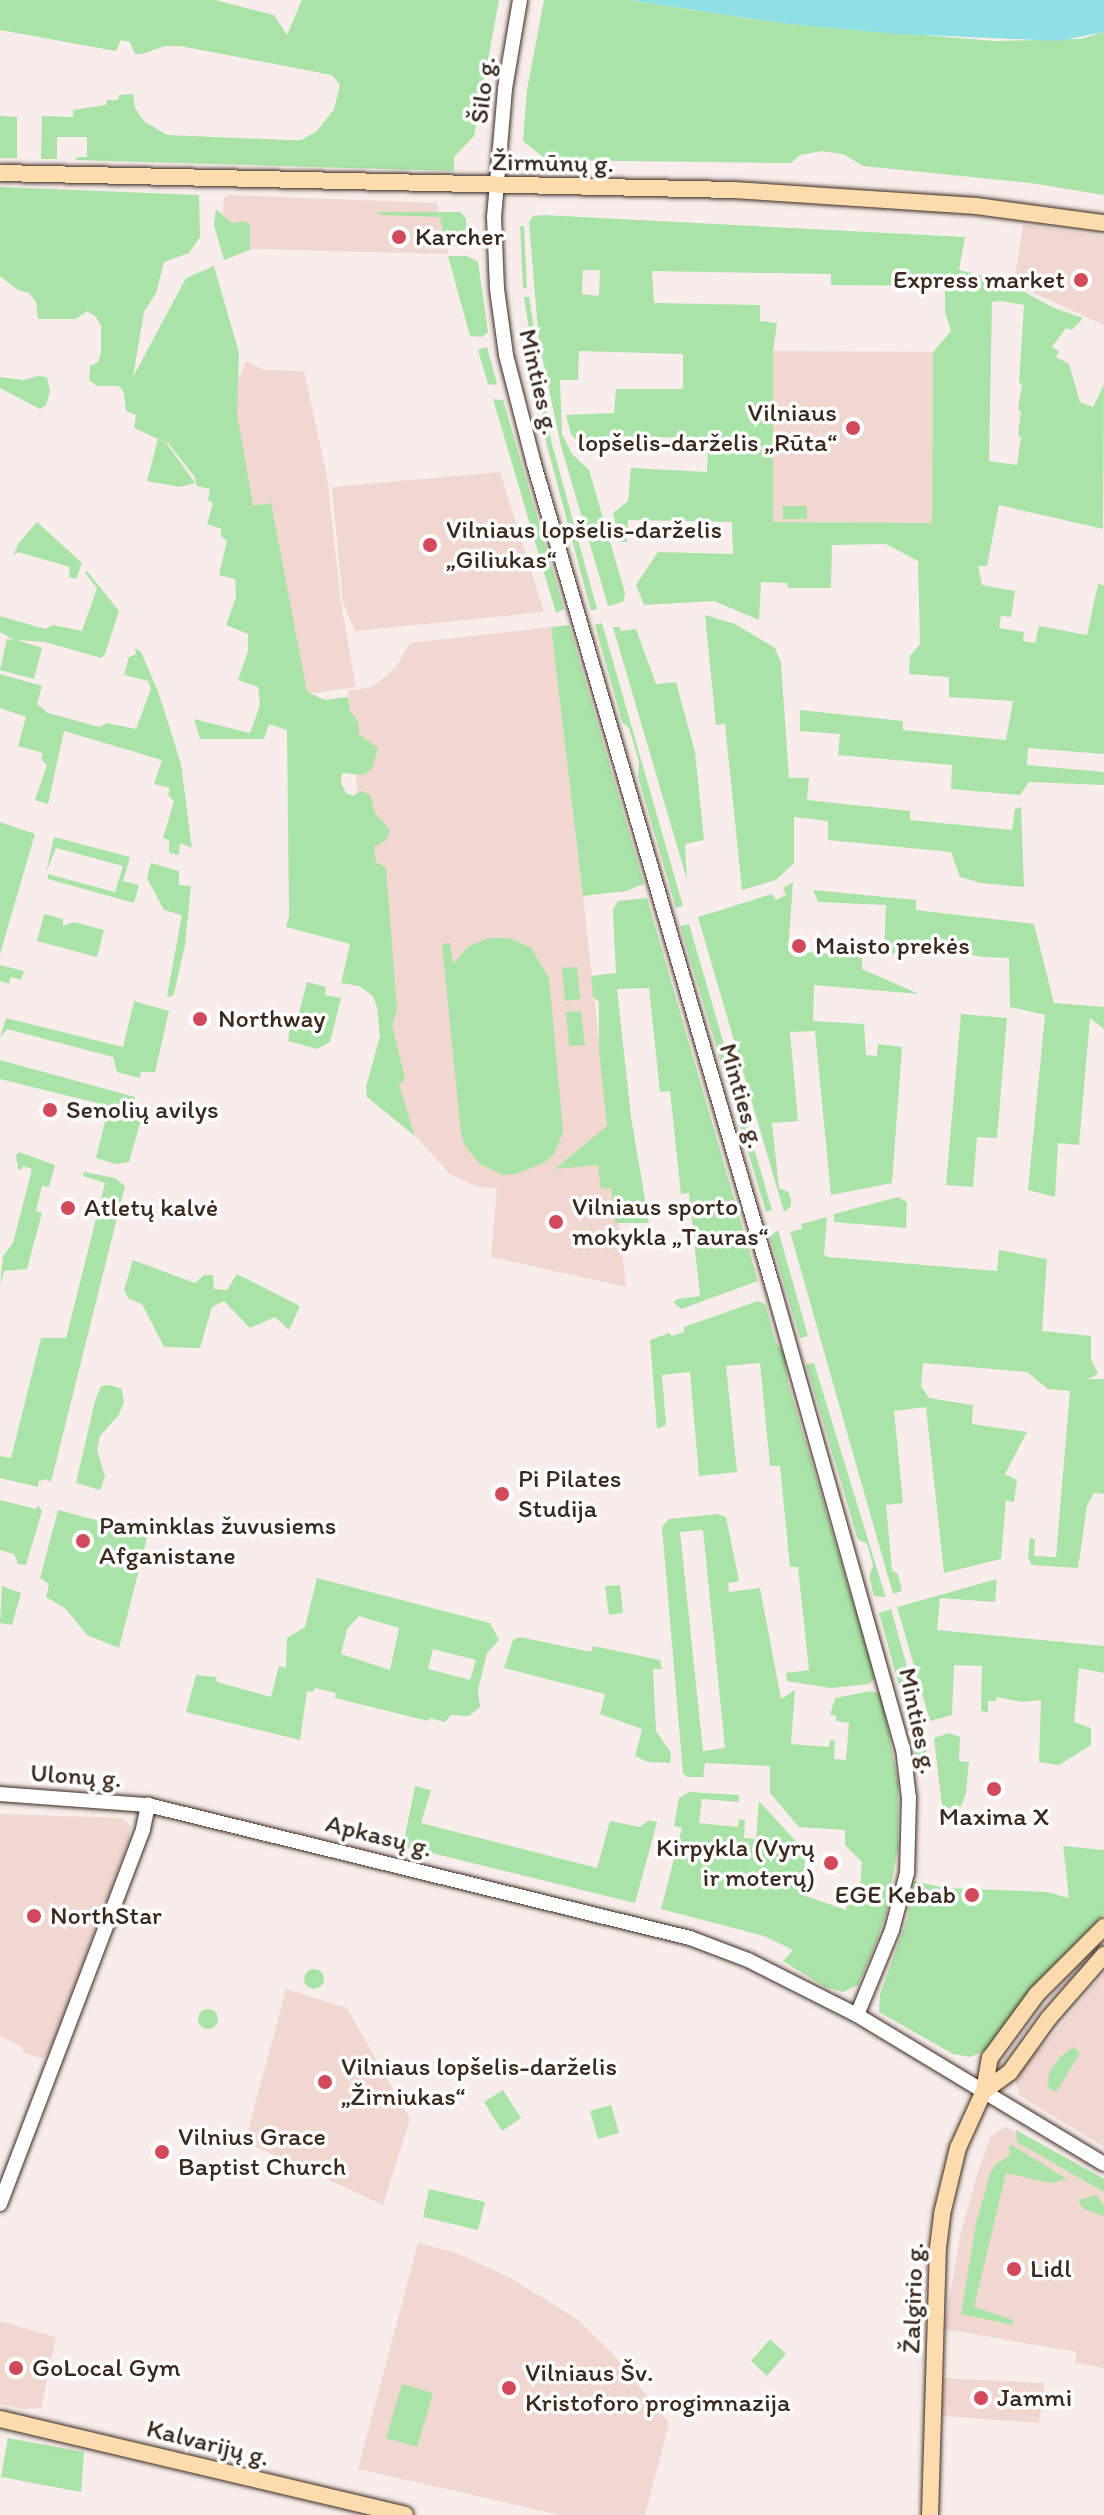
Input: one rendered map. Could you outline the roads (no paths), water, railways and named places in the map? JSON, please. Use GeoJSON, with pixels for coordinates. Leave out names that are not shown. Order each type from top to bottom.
{"type":"FeatureCollection","features":[{"type":"Feature","properties":{"kind":"main road","name":"Šilo g."},"geometry":{"type":"LineString","coordinates":[[497,186],[505,89],[520,0]]}},
{"type":"Feature","properties":{"kind":"main road","name":"Žirmūnų g."},"geometry":{"type":"LineString","coordinates":[[0,173],[843,196],[976,206],[1104,223]]}},
{"type":"Feature","properties":{"kind":"main road","name":"Minties g."},"geometry":{"type":"LineString","coordinates":[[497,186],[494,217],[497,289],[514,388],[869,1620],[903,1748],[909,1798],[907,1873],[892,1930],[857,2015]]}},
{"type":"Feature","properties":{"kind":"main road","name":"Ulonų g."},"geometry":{"type":"LineString","coordinates":[[0,1794],[148,1805]]}},
{"type":"Feature","properties":{"kind":"main road","name":"Apkasų g."},"geometry":{"type":"LineString","coordinates":[[148,1805],[690,1938],[759,1966],[857,2015],[984,2091],[1016,2114],[1104,2164]]}},
{"type":"Feature","properties":{"kind":"main road"},"geometry":{"type":"LineString","coordinates":[[0,2204],[143,1829],[148,1805]]}},
{"type":"Feature","properties":{"kind":"main road","name":"Žalgirio g."},"geometry":{"type":"LineString","coordinates":[[930,2515],[942,2214],[958,2148],[984,2091],[990,2058],[1070,1957],[1104,1927]]}},
{"type":"Feature","properties":{"kind":"main road"},"geometry":{"type":"LineString","coordinates":[[984,2091],[1010,2072],[1049,2018],[1104,1955]]}},
{"type":"Feature","properties":{"kind":"main road","name":"Kalvarijų g."},"geometry":{"type":"LineString","coordinates":[[0,2419],[405,2515]]}},
{"type":"Feature","properties":{"kind":"water"},"geometry":{"type":"Polygon","coordinates":[[[629,0],[1104,0],[1104,32],[1059,41],[899,34],[788,24],[629,0]]]}},
{"type":"Feature","properties":{"kind":"place","name":"Karcher"},"geometry":{"type":"Point","coordinates":[399,237]}},
{"type":"Feature","properties":{"kind":"place","name":"Express market"},"geometry":{"type":"Point","coordinates":[1081,280]}},
{"type":"Feature","properties":{"kind":"place","name":"Vilniaus lopšelis-darželis „Rūta“"},"geometry":{"type":"Point","coordinates":[853,428]}},
{"type":"Feature","properties":{"kind":"place","name":"Vilniaus lopšelis-darželis „Giliukas“"},"geometry":{"type":"Point","coordinates":[430,545]}},
{"type":"Feature","properties":{"kind":"place","name":"Maisto prekės"},"geometry":{"type":"Point","coordinates":[799,946]}},
{"type":"Feature","properties":{"kind":"place","name":"Northway"},"geometry":{"type":"Point","coordinates":[200,1019]}},
{"type":"Feature","properties":{"kind":"place","name":"Senolių avilys"},"geometry":{"type":"Point","coordinates":[50,1110]}},
{"type":"Feature","properties":{"kind":"place","name":"Atletų kalvė"},"geometry":{"type":"Point","coordinates":[68,1208]}},
{"type":"Feature","properties":{"kind":"place","name":"Vilniaus sporto mokykla „Tauras“"},"geometry":{"type":"Point","coordinates":[556,1222]}},
{"type":"Feature","properties":{"kind":"place","name":"Pi Pilates Studija"},"geometry":{"type":"Point","coordinates":[502,1494]}},
{"type":"Feature","properties":{"kind":"place","name":"Paminklas žuvusiems Afganistane"},"geometry":{"type":"Point","coordinates":[83,1541]}},
{"type":"Feature","properties":{"kind":"place","name":"Maxima X"},"geometry":{"type":"Point","coordinates":[994,1789]}},
{"type":"Feature","properties":{"kind":"place","name":"Kirpykla (Vyrų ir moterų)"},"geometry":{"type":"Point","coordinates":[831,1863]}},
{"type":"Feature","properties":{"kind":"place","name":"EGE Kebab"},"geometry":{"type":"Point","coordinates":[972,1895]}},
{"type":"Feature","properties":{"kind":"place","name":"NorthStar"},"geometry":{"type":"Point","coordinates":[34,1916]}},
{"type":"Feature","properties":{"kind":"place","name":"Vilniaus lopšelis-darželis „Žirniukas“"},"geometry":{"type":"Point","coordinates":[325,2082]}},
{"type":"Feature","properties":{"kind":"place","name":"Vilnius Grace Baptist Church"},"geometry":{"type":"Point","coordinates":[162,2152]}},
{"type":"Feature","properties":{"kind":"place","name":"Lidl"},"geometry":{"type":"Point","coordinates":[1014,2269]}},
{"type":"Feature","properties":{"kind":"place","name":"GoLocal Gym"},"geometry":{"type":"Point","coordinates":[16,2368]}},
{"type":"Feature","properties":{"kind":"place","name":"Vilniaus Šv. Kristoforo progimnazija"},"geometry":{"type":"Point","coordinates":[509,2388]}},
{"type":"Feature","properties":{"kind":"place","name":"Jammi"},"geometry":{"type":"Point","coordinates":[981,2398]}}]}
